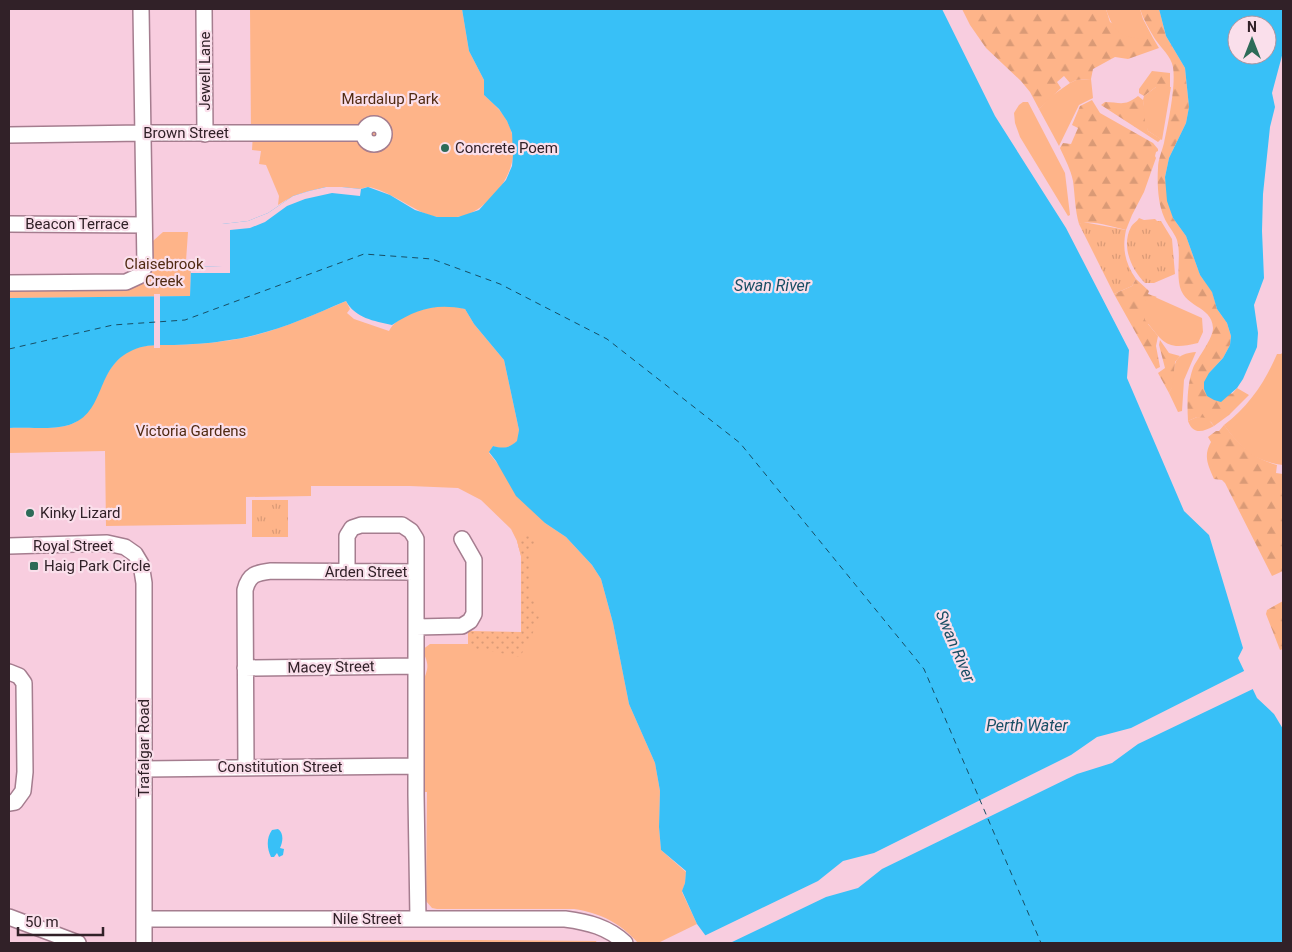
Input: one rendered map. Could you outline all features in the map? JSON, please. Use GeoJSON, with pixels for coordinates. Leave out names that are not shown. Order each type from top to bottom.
{"type":"FeatureCollection","features":[{"type":"Feature","properties":{"kind":"street"},"geometry":{"type":"LineString","coordinates":[[9,283],[126,282],[139,276],[144,266],[141,9]]}},
{"type":"Feature","properties":{"kind":"street","name":"Jewell Lane"},"geometry":{"type":"LineString","coordinates":[[204,9],[205,134]]}},
{"type":"Feature","properties":{"kind":"street","name":"Brown Street"},"geometry":{"type":"LineString","coordinates":[[9,135],[143,133],[364,134]]}},
{"type":"Feature","properties":{"kind":"street","name":"Beacon Terrace"},"geometry":{"type":"LineString","coordinates":[[9,224],[144,225]]}},
{"type":"Feature","properties":{"kind":"street"},"geometry":{"type":"LineString","coordinates":[[347,572],[347,536],[352,528],[360,525],[402,525],[411,531],[416,540],[416,572]]}},
{"type":"Feature","properties":{"kind":"street"},"geometry":{"type":"LineString","coordinates":[[416,627],[462,626],[470,621],[474,614],[474,560],[462,539]]}},
{"type":"Feature","properties":{"kind":"street","name":"Royal Street"},"geometry":{"type":"LineString","coordinates":[[9,546],[106,543],[125,548],[135,554]]}},
{"type":"Feature","properties":{"kind":"street","name":"Trafalgar Road"},"geometry":{"type":"LineString","coordinates":[[135,554],[141,564],[144,583],[144,943]]}},
{"type":"Feature","properties":{"kind":"street","name":"Arden Street"},"geometry":{"type":"LineString","coordinates":[[246,767],[245,590],[250,578],[257,572],[271,571],[416,572],[418,919]]}},
{"type":"Feature","properties":{"kind":"street","name":"Macey Street"},"geometry":{"type":"LineString","coordinates":[[246,668],[416,666]]}},
{"type":"Feature","properties":{"kind":"street"},"geometry":{"type":"LineString","coordinates":[[9,672],[19,676],[24,683],[25,772],[23,791],[15,802],[9,803]]}},
{"type":"Feature","properties":{"kind":"street","name":"Constitution Street"},"geometry":{"type":"LineString","coordinates":[[144,768],[416,766]]}},
{"type":"Feature","properties":{"kind":"street"},"geometry":{"type":"LineString","coordinates":[[9,917],[78,943]]}},
{"type":"Feature","properties":{"kind":"street","name":"Nile Street"},"geometry":{"type":"LineString","coordinates":[[144,919],[566,919],[591,923],[608,931],[625,943]]}},
{"type":"Feature","properties":{"kind":"green space","name":"Mardalup Park"},"geometry":{"type":"Polygon","coordinates":[[[250,9],[462,9],[469,51],[484,80],[484,95],[505,117],[511,131],[514,151],[512,161],[505,180],[499,189],[476,210],[457,217],[447,218],[429,215],[377,189],[369,187],[358,189],[327,188],[297,195],[278,205],[279,196],[266,165],[259,164],[261,151],[252,150],[250,9]]]}},
{"type":"Feature","properties":{"kind":"green space"},"geometry":{"type":"Polygon","coordinates":[[[962,9],[1106,9],[1110,22],[1137,38],[1153,38],[1159,48],[1128,59],[1115,57],[1093,69],[1091,79],[1076,80],[1070,83],[1064,76],[1057,82],[1061,88],[1039,109],[1030,92],[1021,81],[986,48],[970,25],[962,9]]]}},
{"type":"Feature","properties":{"kind":"green space"},"geometry":{"type":"Polygon","coordinates":[[[1106,9],[1140,9],[1153,38],[1128,37],[1117,31],[1106,9]]]}},
{"type":"Feature","properties":{"kind":"green space"},"geometry":{"type":"Polygon","coordinates":[[[1140,9],[1159,9],[1166,36],[1185,68],[1189,107],[1186,123],[1169,158],[1165,177],[1173,218],[1186,236],[1200,275],[1212,291],[1217,309],[1227,323],[1231,336],[1230,345],[1223,358],[1209,373],[1232,394],[1237,388],[1249,395],[1229,415],[1214,426],[1211,422],[1197,417],[1188,421],[1188,394],[1191,374],[1211,337],[1213,328],[1208,314],[1185,297],[1181,291],[1177,240],[1165,220],[1160,206],[1158,165],[1171,105],[1174,75],[1172,63],[1148,28],[1140,9]]]}},
{"type":"Feature","properties":{"kind":"green space"},"geometry":{"type":"Polygon","coordinates":[[[1152,71],[1170,73],[1170,87],[1156,87],[1144,96],[1139,93],[1139,89],[1152,71]]]}},
{"type":"Feature","properties":{"kind":"green space"},"geometry":{"type":"Polygon","coordinates":[[[1091,79],[1093,98],[1079,105],[1059,146],[1039,109],[1050,97],[1070,83],[1076,80],[1091,79]]]}},
{"type":"Feature","properties":{"kind":"green space"},"geometry":{"type":"Polygon","coordinates":[[[1156,87],[1171,87],[1162,140],[1148,131],[1145,122],[1144,96],[1156,87]]]}},
{"type":"Feature","properties":{"kind":"green space"},"geometry":{"type":"Polygon","coordinates":[[[1138,96],[1143,100],[1148,131],[1161,139],[1158,142],[1101,105],[1105,102],[1125,103],[1138,96]]]}},
{"type":"Feature","properties":{"kind":"green space"},"geometry":{"type":"Polygon","coordinates":[[[1092,100],[1100,113],[1153,143],[1158,149],[1144,192],[1126,230],[1089,222],[1079,224],[1072,177],[1060,148],[1063,143],[1071,144],[1078,128],[1072,125],[1080,106],[1092,100]]]}},
{"type":"Feature","properties":{"kind":"green space"},"geometry":{"type":"Polygon","coordinates":[[[1023,102],[1028,102],[1065,173],[1070,215],[1068,216],[1020,137],[1014,113],[1023,102]]]}},
{"type":"Feature","properties":{"kind":"green space"},"geometry":{"type":"Polygon","coordinates":[[[1139,218],[1161,221],[1172,239],[1175,274],[1154,283],[1145,283],[1140,277],[1132,264],[1127,249],[1128,234],[1139,218]]]}},
{"type":"Feature","properties":{"kind":"green space"},"geometry":{"type":"Polygon","coordinates":[[[1083,222],[1126,230],[1125,256],[1136,279],[1132,286],[1114,294],[1079,224],[1083,222]]]}},
{"type":"Feature","properties":{"kind":"green space","name":"Claisebrook Creek"},"geometry":{"type":"Polygon","coordinates":[[[163,232],[188,232],[186,261],[191,261],[190,296],[9,298],[9,283],[139,276],[144,249],[163,232]]]}},
{"type":"Feature","properties":{"kind":"green space"},"geometry":{"type":"Polygon","coordinates":[[[1136,279],[1149,291],[1148,294],[1157,297],[1149,303],[1148,324],[1158,336],[1156,346],[1160,367],[1156,369],[1114,294],[1132,286],[1136,279]]]}},
{"type":"Feature","properties":{"kind":"green space"},"geometry":{"type":"Polygon","coordinates":[[[1148,298],[1157,298],[1202,318],[1203,332],[1198,343],[1179,346],[1167,343],[1162,339],[1145,320],[1145,302],[1148,298]]]}},
{"type":"Feature","properties":{"kind":"green space","name":"Victoria Gardens"},"geometry":{"type":"Polygon","coordinates":[[[346,301],[350,309],[347,313],[354,319],[389,331],[399,320],[424,309],[449,306],[465,309],[474,324],[504,360],[519,430],[518,441],[506,448],[493,446],[489,453],[545,523],[566,537],[592,565],[601,579],[613,623],[629,704],[655,763],[660,791],[659,827],[661,850],[686,872],[682,892],[697,924],[658,943],[638,943],[609,920],[593,913],[574,909],[437,909],[432,908],[426,901],[427,792],[423,792],[423,681],[427,666],[422,650],[430,644],[468,644],[468,631],[521,632],[521,556],[517,541],[511,529],[481,500],[458,488],[311,486],[311,496],[246,497],[246,524],[106,526],[105,451],[9,453],[9,428],[55,427],[69,425],[79,420],[94,401],[112,366],[121,356],[133,349],[148,346],[211,343],[240,339],[286,326],[346,301]]]}},
{"type":"Feature","properties":{"kind":"green space"},"geometry":{"type":"Polygon","coordinates":[[[1160,340],[1169,353],[1180,356],[1175,362],[1174,384],[1169,393],[1158,373],[1165,368],[1159,345],[1160,340]]]}},
{"type":"Feature","properties":{"kind":"green space"},"geometry":{"type":"Polygon","coordinates":[[[1196,352],[1184,380],[1182,411],[1178,412],[1169,393],[1174,379],[1176,361],[1186,354],[1196,352]]]}},
{"type":"Feature","properties":{"kind":"green space"},"geometry":{"type":"Polygon","coordinates":[[[1283,352],[1283,465],[1256,457],[1242,447],[1224,425],[1249,402],[1262,384],[1277,354],[1283,352]]]}},
{"type":"Feature","properties":{"kind":"green space"},"geometry":{"type":"Polygon","coordinates":[[[1197,417],[1207,418],[1214,426],[1202,431],[1193,429],[1188,421],[1197,417]]]}},
{"type":"Feature","properties":{"kind":"green space"},"geometry":{"type":"Polygon","coordinates":[[[1224,425],[1235,439],[1253,455],[1277,465],[1276,473],[1283,474],[1283,571],[1272,576],[1225,483],[1222,480],[1214,479],[1208,465],[1207,452],[1211,442],[1208,437],[1219,431],[1224,425]]]}},
{"type":"Feature","properties":{"kind":"green space"},"geometry":{"type":"Polygon","coordinates":[[[252,500],[288,500],[288,537],[252,537],[252,500]]]}},
{"type":"Feature","properties":{"kind":"green space"},"geometry":{"type":"Polygon","coordinates":[[[528,533],[537,542],[531,548],[530,553],[530,591],[539,617],[537,625],[520,657],[471,649],[471,632],[521,632],[521,556],[517,541],[528,533]]]}},
{"type":"Feature","properties":{"kind":"green space"},"geometry":{"type":"Polygon","coordinates":[[[1283,601],[1283,649],[1280,650],[1266,614],[1267,610],[1283,601]]]}},
{"type":"Feature","properties":{"kind":"green space"},"geometry":{"type":"Polygon","coordinates":[[[596,941],[597,943],[179,943],[190,942],[596,941]]]}},
{"type":"Feature","properties":{"kind":"water"},"geometry":{"type":"Polygon","coordinates":[[[462,9],[942,9],[995,116],[1066,228],[1129,350],[1127,378],[1184,511],[1209,535],[1243,648],[1238,658],[1257,698],[1274,714],[1283,729],[1283,943],[711,943],[697,924],[682,891],[686,871],[661,850],[659,827],[660,791],[655,763],[629,704],[613,623],[601,579],[592,565],[566,537],[545,523],[516,496],[489,452],[493,446],[506,447],[517,441],[519,430],[504,360],[474,324],[465,309],[435,307],[418,311],[392,325],[360,315],[346,301],[286,326],[239,339],[211,343],[143,347],[133,350],[112,367],[90,411],[81,419],[69,425],[55,427],[9,428],[9,298],[190,296],[191,267],[222,266],[222,224],[248,221],[268,213],[293,196],[326,187],[361,189],[368,187],[390,195],[415,210],[437,217],[458,217],[479,210],[506,180],[512,166],[512,133],[499,109],[484,95],[484,80],[469,51],[462,9]]]}},
{"type":"Feature","properties":{"kind":"water"},"geometry":{"type":"Polygon","coordinates":[[[1159,9],[1283,9],[1283,52],[1272,93],[1275,107],[1270,127],[1263,194],[1264,278],[1254,305],[1258,333],[1257,347],[1243,379],[1237,388],[1221,402],[1207,396],[1204,382],[1209,373],[1223,358],[1230,345],[1231,336],[1227,323],[1217,309],[1212,292],[1200,275],[1186,236],[1173,218],[1167,201],[1165,177],[1169,158],[1186,123],[1189,107],[1185,68],[1166,36],[1159,9]]]}},
{"type":"Feature","properties":{"kind":"water"},"geometry":{"type":"Polygon","coordinates":[[[278,829],[282,835],[280,848],[284,849],[283,855],[279,857],[277,853],[274,857],[271,857],[268,847],[269,836],[272,830],[278,829]]]}},
{"type":"Feature","properties":{"kind":"pier"},"geometry":{"type":"Polygon","coordinates":[[[326,187],[361,189],[360,196],[332,193],[305,199],[287,206],[265,222],[250,228],[230,230],[230,273],[191,273],[191,267],[222,266],[222,224],[248,221],[268,213],[293,196],[326,187]]]}},
{"type":"Feature","properties":{"kind":"pier"},"geometry":{"type":"Polygon","coordinates":[[[154,294],[160,294],[160,348],[154,348],[154,294]]]}},
{"type":"Feature","properties":{"kind":"pier"},"geometry":{"type":"Polygon","coordinates":[[[1246,670],[1255,688],[1138,744],[1112,763],[1077,774],[882,869],[858,888],[826,897],[730,943],[708,943],[704,936],[818,881],[843,861],[874,853],[1071,755],[1097,737],[1131,728],[1246,670]]]}},
{"type":"Feature","properties":{"kind":"ferry route"},"geometry":{"type":"LineString","coordinates":[[9,349],[113,325],[185,320],[364,254],[432,259],[500,284],[607,339],[740,443],[924,669],[1041,943]]}},
{"type":"Feature","properties":{"kind":"place","name":"Concrete Poem"},"geometry":{"type":"Point","coordinates":[445,148]}},
{"type":"Feature","properties":{"kind":"place","name":"Kinky Lizard"},"geometry":{"type":"Point","coordinates":[30,513]}},
{"type":"Feature","properties":{"kind":"place","name":"Haig Park Circle"},"geometry":{"type":"Point","coordinates":[34,566]}},
{"type":"Feature","properties":{"kind":"water label","name":"Swan River"},"geometry":{"type":"Point","coordinates":[772,285]}},
{"type":"Feature","properties":{"kind":"water label","name":"Swan River"},"geometry":{"type":"Point","coordinates":[956,646]}},
{"type":"Feature","properties":{"kind":"water label","name":"Perth Water"},"geometry":{"type":"Point","coordinates":[1027,725]}}]}
